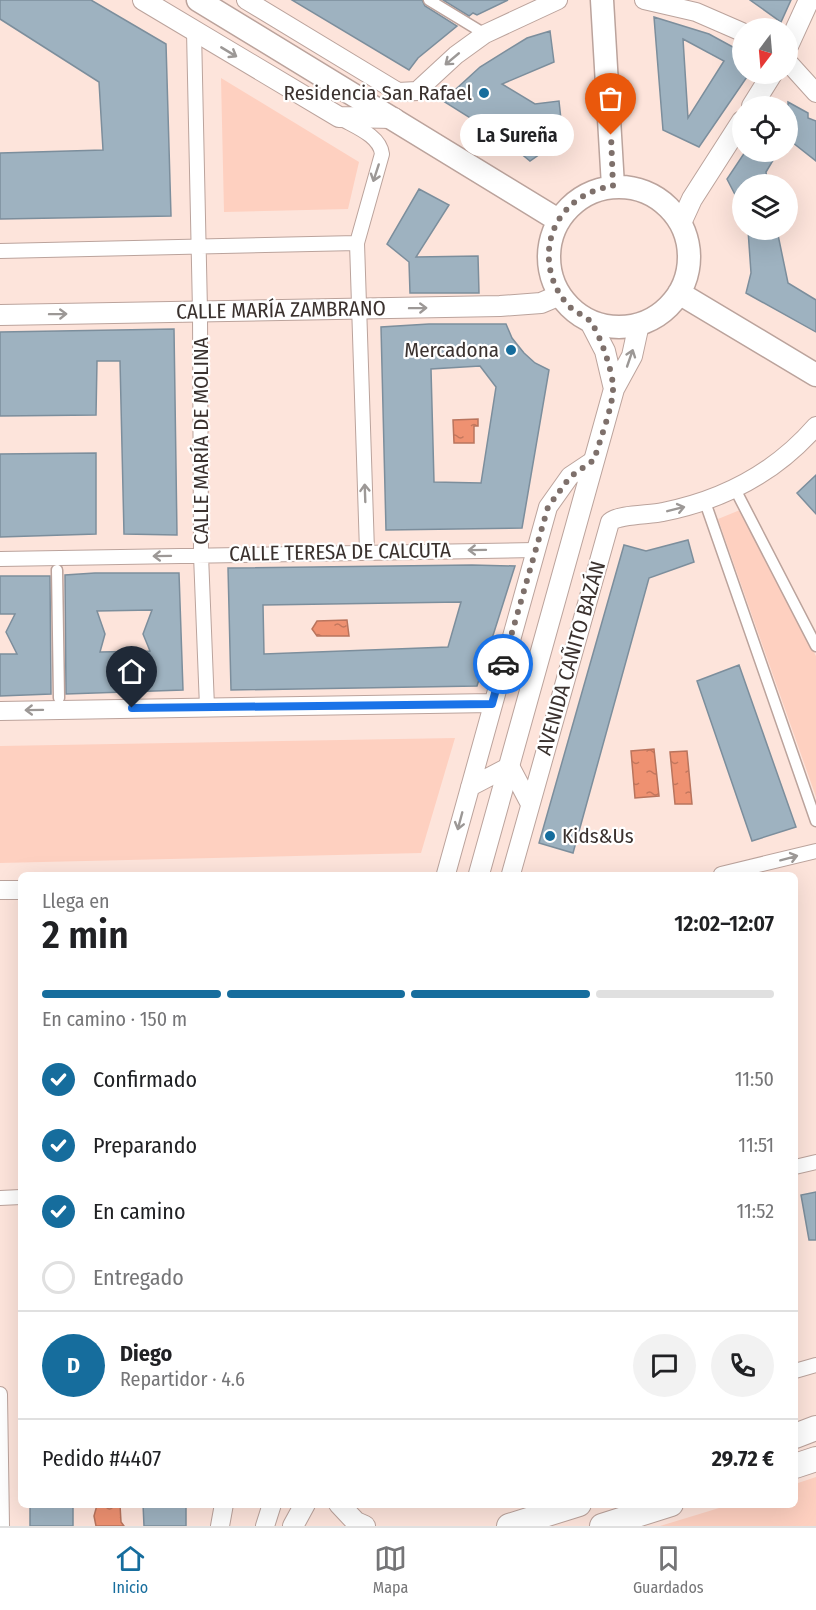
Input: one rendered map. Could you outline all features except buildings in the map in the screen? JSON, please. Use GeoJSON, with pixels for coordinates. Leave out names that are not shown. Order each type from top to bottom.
{"type":"FeatureCollection","features":[{"type":"Feature","properties":{"kind":"highway"},"geometry":{"type":"LineString","coordinates":[[798,1435],[816,1428]]}},
{"type":"Feature","properties":{"kind":"highway"},"geometry":{"type":"LineString","coordinates":[[798,1465],[816,1459]]}},
{"type":"Feature","properties":{"kind":"highway"},"geometry":{"type":"LineString","coordinates":[[509,1526],[566,1508]]}},
{"type":"Feature","properties":{"kind":"highway"},"geometry":{"type":"LineString","coordinates":[[602,1526],[658,1508]]}},
{"type":"Feature","properties":{"kind":"main road"},"geometry":{"type":"LineString","coordinates":[[143,0],[339,117],[394,118]]}},
{"type":"Feature","properties":{"kind":"main road"},"geometry":{"type":"LineString","coordinates":[[198,0],[558,220]]}},
{"type":"Feature","properties":{"kind":"main road"},"geometry":{"type":"LineString","coordinates":[[602,0],[613,186]]}},
{"type":"Feature","properties":{"kind":"main road"},"geometry":{"type":"LineString","coordinates":[[798,24],[809,0]]}},
{"type":"Feature","properties":{"kind":"main road"},"geometry":{"type":"LineString","coordinates":[[681,223],[692,199],[732,137]]}},
{"type":"Feature","properties":{"kind":"main road"},"geometry":{"type":"LineString","coordinates":[[613,186],[636,189],[657,198],[681,223],[686,237],[689,259],[685,280],[679,293],[662,312],[639,324],[614,327],[589,320],[573,310],[560,295],[553,282],[549,262],[550,240],[558,220],[572,204],[585,195],[613,186]]}},
{"type":"Feature","properties":{"kind":"main road"},"geometry":{"type":"LineString","coordinates":[[679,293],[816,375]]}},
{"type":"Feature","properties":{"kind":"main road","name":"CALLE MARÍA ZAMBRANO"},"geometry":{"type":"LineString","coordinates":[[0,315],[500,306],[541,303],[560,295]]}},
{"type":"Feature","properties":{"kind":"main road","name":"AVENIDA CAÑITO BAZÁN"},"geometry":{"type":"LineString","coordinates":[[589,320],[605,351],[614,389]]}},
{"type":"Feature","properties":{"kind":"main road","name":"AVENIDA CAÑITO BAZÁN"},"geometry":{"type":"LineString","coordinates":[[480,872],[614,389],[632,356],[639,324]]}},
{"type":"Feature","properties":{"kind":"main road"},"geometry":{"type":"LineString","coordinates":[[292,1526],[303,1508]]}},
{"type":"Feature","properties":{"kind":"main road"},"geometry":{"type":"LineString","coordinates":[[306,1508],[309,1526]]}},
{"type":"Feature","properties":{"kind":"main road"},"geometry":{"type":"LineString","coordinates":[[343,1508],[356,1522],[365,1526]]}},
{"type":"Feature","properties":{"kind":"street"},"geometry":{"type":"LineString","coordinates":[[246,0],[399,92],[408,93],[424,86],[456,55],[486,34],[558,0]]}},
{"type":"Feature","properties":{"kind":"street"},"geometry":{"type":"LineString","coordinates":[[429,0],[486,34]]}},
{"type":"Feature","properties":{"kind":"street"},"geometry":{"type":"LineString","coordinates":[[644,0],[696,12],[732,28]]}},
{"type":"Feature","properties":{"kind":"street","name":"CALLE MARÍA DE MOLINA"},"geometry":{"type":"LineString","coordinates":[[194,31],[200,311],[201,555],[207,707]]}},
{"type":"Feature","properties":{"kind":"street"},"geometry":{"type":"LineString","coordinates":[[333,53],[369,104]]}},
{"type":"Feature","properties":{"kind":"street"},"geometry":{"type":"LineString","coordinates":[[798,73],[816,93]]}},
{"type":"Feature","properties":{"kind":"street"},"geometry":{"type":"LineString","coordinates":[[339,117],[373,137],[381,147],[382,154],[357,243],[367,551]]}},
{"type":"Feature","properties":{"kind":"street"},"geometry":{"type":"LineString","coordinates":[[0,250],[357,243]]}},
{"type":"Feature","properties":{"kind":"street"},"geometry":{"type":"LineString","coordinates":[[816,426],[781,460],[735,489],[705,502],[816,820]]}},
{"type":"Feature","properties":{"kind":"street"},"geometry":{"type":"LineString","coordinates":[[447,872],[548,507],[570,477],[594,460]]}},
{"type":"Feature","properties":{"kind":"street"},"geometry":{"type":"LineString","coordinates":[[735,489],[816,646]]}},
{"type":"Feature","properties":{"kind":"street","name":"AVENIDA CAÑITO BAZÁN"},"geometry":{"type":"LineString","coordinates":[[512,872],[608,526],[613,519],[618,517],[662,513],[705,502]]}},
{"type":"Feature","properties":{"kind":"street","name":"CALLE TERESA DE CALCUTA"},"geometry":{"type":"LineString","coordinates":[[0,559],[367,551],[535,550]]}},
{"type":"Feature","properties":{"kind":"street"},"geometry":{"type":"LineString","coordinates":[[57,570],[59,698]]}},
{"type":"Feature","properties":{"kind":"street"},"geometry":{"type":"LineString","coordinates":[[0,711],[492,704]]}},
{"type":"Feature","properties":{"kind":"street","name":"AVENIDA CAÑITO BAZÁN"},"geometry":{"type":"LineString","coordinates":[[470,787],[510,766],[530,804]]}},
{"type":"Feature","properties":{"kind":"street"},"geometry":{"type":"LineString","coordinates":[[729,872],[816,851]]}},
{"type":"Feature","properties":{"kind":"street"},"geometry":{"type":"LineString","coordinates":[[0,891],[18,890]]}},
{"type":"Feature","properties":{"kind":"street"},"geometry":{"type":"LineString","coordinates":[[798,1166],[816,1162]]}},
{"type":"Feature","properties":{"kind":"street"},"geometry":{"type":"LineString","coordinates":[[0,1198],[18,1197]]}},
{"type":"Feature","properties":{"kind":"street"},"geometry":{"type":"LineString","coordinates":[[798,1370],[816,1365]]}},
{"type":"Feature","properties":{"kind":"street"},"geometry":{"type":"LineString","coordinates":[[0,1394],[2,1526]]}},
{"type":"Feature","properties":{"kind":"street"},"geometry":{"type":"LineString","coordinates":[[265,1526],[272,1508]]}},
{"type":"Feature","properties":{"kind":"shaded area"},"geometry":{"type":"Polygon","coordinates":[[[221,78],[359,162],[348,209],[224,212],[221,78]]]}},
{"type":"Feature","properties":{"kind":"shaded area"},"geometry":{"type":"Polygon","coordinates":[[[740,510],[816,656],[816,797],[718,519],[740,510]]]}},
{"type":"Feature","properties":{"kind":"shaded area"},"geometry":{"type":"Polygon","coordinates":[[[455,738],[421,853],[0,863],[0,746],[455,738]]]}},
{"type":"Feature","properties":{"kind":"shaded area"},"geometry":{"type":"Polygon","coordinates":[[[816,1477],[816,1526],[660,1526],[719,1508],[798,1508],[798,1483],[816,1477]]]}},
{"type":"Feature","properties":{"kind":"water"},"geometry":{"type":"Polygon","coordinates":[[[478,419],[478,426],[474,426],[474,443],[454,443],[453,420],[478,419]]]}},
{"type":"Feature","properties":{"kind":"water"},"geometry":{"type":"Polygon","coordinates":[[[347,620],[349,636],[317,636],[312,629],[317,621],[347,620]]]}},
{"type":"Feature","properties":{"kind":"water"},"geometry":{"type":"Polygon","coordinates":[[[654,749],[659,796],[635,798],[631,751],[654,749]]]}},
{"type":"Feature","properties":{"kind":"water"},"geometry":{"type":"Polygon","coordinates":[[[687,751],[692,804],[675,804],[670,752],[687,751]]]}},
{"type":"Feature","properties":{"kind":"water"},"geometry":{"type":"Polygon","coordinates":[[[96,1508],[120,1508],[121,1522],[124,1526],[96,1526],[94,1516],[96,1508]]]}},
{"type":"Feature","properties":{"kind":"way so far"},"geometry":{"type":"LineString","coordinates":[[503,664],[548,507],[570,477],[594,460],[614,389],[605,351],[598,336],[589,320],[573,310],[560,295],[551,276],[548,255],[555,227],[567,209],[585,195],[613,186],[611,135]]}},
{"type":"Feature","properties":{"kind":"place","name":"Residencia San Rafael"},"geometry":{"type":"Point","coordinates":[484,93]}},
{"type":"Feature","properties":{"kind":"place","name":"La Sureña"},"geometry":{"type":"Point","coordinates":[611,135]}},
{"type":"Feature","properties":{"kind":"place","name":"Mercadona"},"geometry":{"type":"Point","coordinates":[511,350]}},
{"type":"Feature","properties":{"kind":"place","name":"Kids&Us"},"geometry":{"type":"Point","coordinates":[550,836]}},
{"type":"Feature","properties":{"kind":"route"},"geometry":{"type":"LineString","coordinates":[[132,708],[492,704],[503,664]]}}]}
